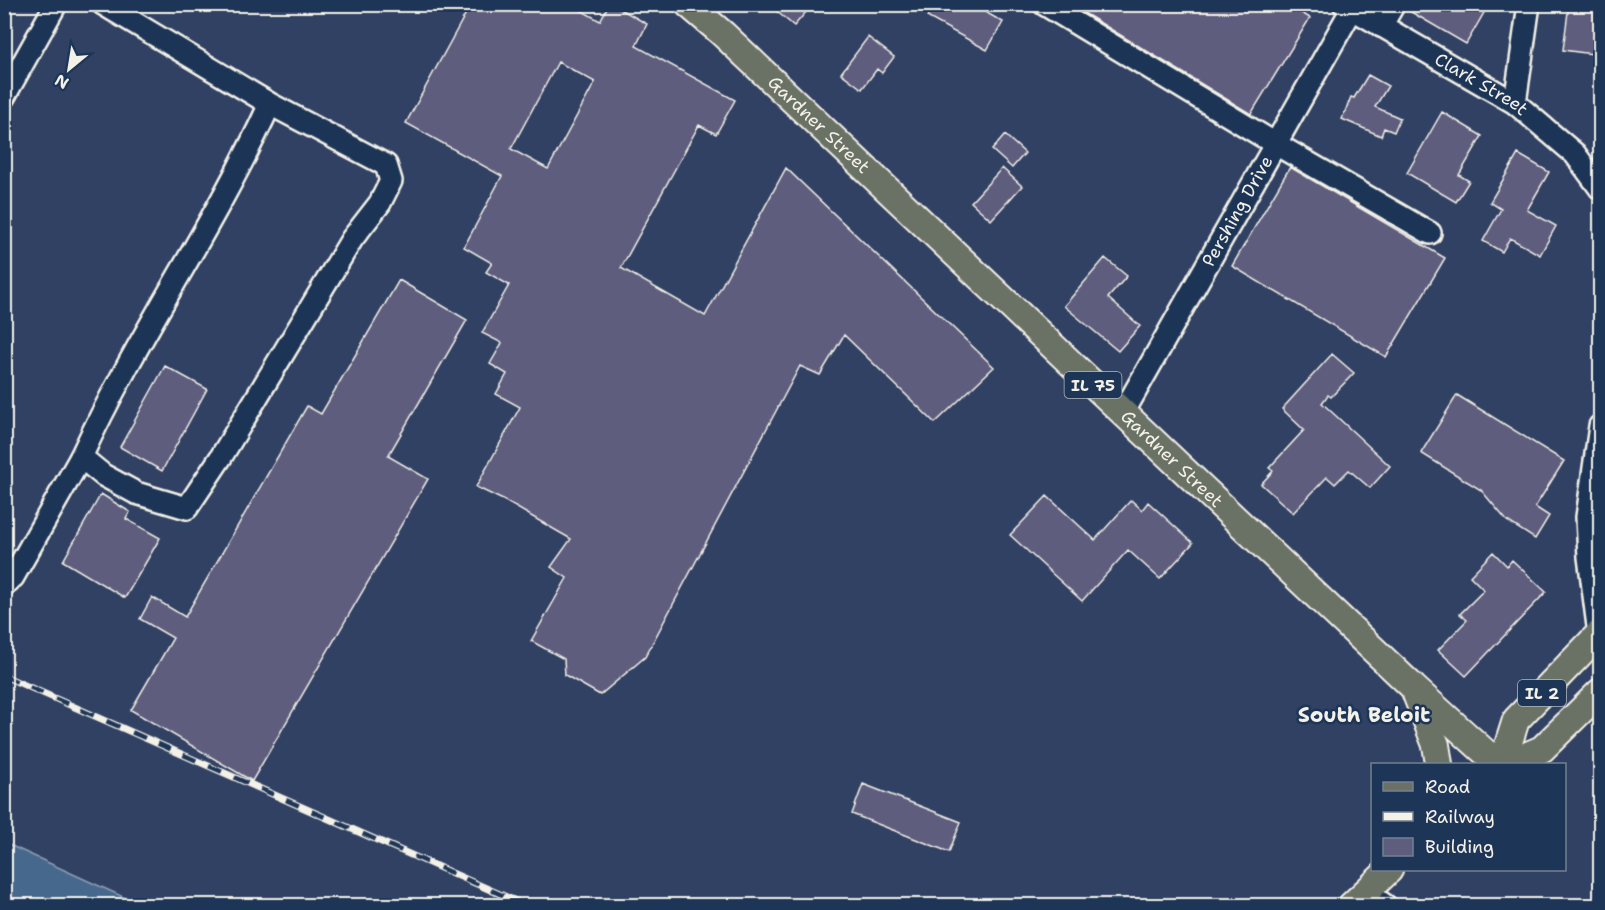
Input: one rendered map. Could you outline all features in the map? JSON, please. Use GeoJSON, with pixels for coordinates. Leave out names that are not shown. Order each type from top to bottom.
{"type":"FeatureCollection","features":[{"type":"Feature","properties":{"kind":"main road","name":"Gardner Street"},"geometry":{"type":"LineString","coordinates":[[688,4],[723,34],[1414,688],[1498,763]]}},
{"type":"Feature","properties":{"kind":"main road","name":"IL 2"},"geometry":{"type":"LineString","coordinates":[[1501,763],[1516,720],[1600,633]]}},
{"type":"Feature","properties":{"kind":"main road"},"geometry":{"type":"LineString","coordinates":[[1414,688],[1436,745],[1439,763]]}},
{"type":"Feature","properties":{"kind":"main road","name":"IL 2"},"geometry":{"type":"LineString","coordinates":[[1511,763],[1542,749],[1600,692]]}},
{"type":"Feature","properties":{"kind":"main road"},"geometry":{"type":"LineString","coordinates":[[1358,898],[1388,871]]}},
{"type":"Feature","properties":{"kind":"street"},"geometry":{"type":"LineString","coordinates":[[4,97],[56,4]]}},
{"type":"Feature","properties":{"kind":"street"},"geometry":{"type":"LineString","coordinates":[[81,457],[104,475],[136,493],[188,508],[352,239],[380,203],[391,181],[386,165],[270,104],[103,4]]}},
{"type":"Feature","properties":{"kind":"street"},"geometry":{"type":"LineString","coordinates":[[1044,4],[1274,144],[1430,233]]}},
{"type":"Feature","properties":{"kind":"street"},"geometry":{"type":"LineString","coordinates":[[1381,26],[1394,4]]}},
{"type":"Feature","properties":{"kind":"street"},"geometry":{"type":"LineString","coordinates":[[1515,103],[1529,4]]}},
{"type":"Feature","properties":{"kind":"street","name":"Pershing Drive"},"geometry":{"type":"LineString","coordinates":[[1123,413],[1348,7]]}},
{"type":"Feature","properties":{"kind":"street","name":"Clark Street"},"geometry":{"type":"LineString","coordinates":[[1348,7],[1515,103],[1575,154],[1600,188]]}},
{"type":"Feature","properties":{"kind":"street"},"geometry":{"type":"LineString","coordinates":[[4,585],[13,577],[81,457],[106,402],[248,152],[270,104]]}},
{"type":"Feature","properties":{"kind":"street"},"geometry":{"type":"LineString","coordinates":[[1600,426],[1587,517],[1589,557],[1600,633]]}},
{"type":"Feature","properties":{"kind":"street"},"geometry":{"type":"LineString","coordinates":[[1358,898],[1386,906]]}},
{"type":"Feature","properties":{"kind":"water"},"geometry":{"type":"Polygon","coordinates":[[[5,843],[141,905],[5,905],[5,843]]]}},
{"type":"Feature","properties":{"kind":"building"},"geometry":{"type":"Polygon","coordinates":[[[471,4],[570,4],[600,21],[609,4],[612,4],[647,24],[636,46],[735,100],[716,134],[699,125],[621,268],[705,316],[786,168],[994,367],[935,423],[844,335],[820,375],[800,366],[645,657],[600,695],[565,675],[564,659],[531,641],[567,578],[551,567],[571,539],[476,487],[520,407],[496,394],[507,374],[490,364],[502,343],[482,333],[509,285],[486,272],[492,263],[464,247],[502,176],[406,123],[471,4]],[[558,62],[511,149],[548,169],[595,82],[558,62]]]}},
{"type":"Feature","properties":{"kind":"building"},"geometry":{"type":"Polygon","coordinates":[[[768,4],[813,4],[794,26],[768,4]]]}},
{"type":"Feature","properties":{"kind":"building"},"geometry":{"type":"Polygon","coordinates":[[[934,4],[971,4],[1003,22],[987,50],[927,17],[934,4]]]}},
{"type":"Feature","properties":{"kind":"building"},"geometry":{"type":"Polygon","coordinates":[[[1069,4],[1287,4],[1310,18],[1251,114],[1069,4]]]}},
{"type":"Feature","properties":{"kind":"building"},"geometry":{"type":"Polygon","coordinates":[[[1407,4],[1489,4],[1466,44],[1406,9],[1407,4]]]}},
{"type":"Feature","properties":{"kind":"building"},"geometry":{"type":"Polygon","coordinates":[[[1569,4],[1600,9],[1600,55],[1563,50],[1569,4]]]}},
{"type":"Feature","properties":{"kind":"building"},"geometry":{"type":"Polygon","coordinates":[[[868,37],[894,57],[882,73],[877,69],[862,89],[841,73],[868,37]]]}},
{"type":"Feature","properties":{"kind":"building"},"geometry":{"type":"Polygon","coordinates":[[[1368,75],[1388,86],[1375,107],[1400,118],[1394,132],[1384,128],[1381,136],[1342,119],[1351,97],[1354,98],[1368,75]]]}},
{"type":"Feature","properties":{"kind":"building"},"geometry":{"type":"Polygon","coordinates":[[[1442,112],[1482,136],[1459,175],[1469,181],[1456,202],[1407,173],[1442,112]]]}},
{"type":"Feature","properties":{"kind":"building"},"geometry":{"type":"Polygon","coordinates":[[[1005,135],[1025,153],[1012,168],[992,150],[1005,135]]]}},
{"type":"Feature","properties":{"kind":"building"},"geometry":{"type":"Polygon","coordinates":[[[1518,154],[1549,172],[1527,210],[1556,226],[1540,255],[1510,238],[1502,252],[1483,241],[1501,209],[1490,202],[1518,154]]]}},
{"type":"Feature","properties":{"kind":"building"},"geometry":{"type":"Polygon","coordinates":[[[1290,167],[1445,258],[1386,357],[1232,266],[1290,167]]]}},
{"type":"Feature","properties":{"kind":"building"},"geometry":{"type":"Polygon","coordinates":[[[1002,168],[1022,186],[991,220],[971,202],[1002,168]]]}},
{"type":"Feature","properties":{"kind":"building"},"geometry":{"type":"Polygon","coordinates":[[[1105,258],[1127,276],[1108,298],[1140,326],[1118,351],[1064,306],[1105,258]]]}},
{"type":"Feature","properties":{"kind":"building"},"geometry":{"type":"Polygon","coordinates":[[[399,280],[467,320],[388,456],[428,479],[252,781],[131,710],[173,638],[140,619],[152,597],[185,617],[307,406],[321,414],[399,280]]]}},
{"type":"Feature","properties":{"kind":"building"},"geometry":{"type":"Polygon","coordinates":[[[1332,354],[1354,373],[1322,403],[1390,466],[1370,488],[1349,470],[1335,484],[1327,477],[1293,513],[1261,484],[1273,471],[1269,468],[1304,430],[1282,409],[1332,354]]]}},
{"type":"Feature","properties":{"kind":"building"},"geometry":{"type":"Polygon","coordinates":[[[165,366],[207,389],[162,471],[120,447],[165,366]]]}},
{"type":"Feature","properties":{"kind":"building"},"geometry":{"type":"Polygon","coordinates":[[[1457,395],[1564,461],[1535,507],[1549,516],[1535,539],[1507,521],[1481,490],[1421,453],[1457,395]]]}},
{"type":"Feature","properties":{"kind":"building"},"geometry":{"type":"Polygon","coordinates":[[[101,494],[130,512],[126,519],[160,538],[125,598],[63,561],[101,494]]]}},
{"type":"Feature","properties":{"kind":"building"},"geometry":{"type":"Polygon","coordinates":[[[1047,496],[1095,540],[1131,500],[1142,510],[1148,502],[1193,543],[1160,579],[1128,550],[1082,601],[1010,535],[1047,496]]]}},
{"type":"Feature","properties":{"kind":"building"},"geometry":{"type":"Polygon","coordinates":[[[1493,552],[1507,566],[1512,560],[1546,592],[1466,676],[1438,650],[1467,620],[1460,614],[1484,590],[1470,576],[1493,552]]]}},
{"type":"Feature","properties":{"kind":"building"},"geometry":{"type":"Polygon","coordinates":[[[863,784],[961,822],[949,852],[852,814],[863,784]]]}},
{"type":"Feature","properties":{"kind":"railway"},"geometry":{"type":"LineString","coordinates":[[4,676],[527,906]]}},
{"type":"Feature","properties":{"kind":"district","name":"South Beloit"},"geometry":{"type":"Point","coordinates":[1364,715]}}]}
